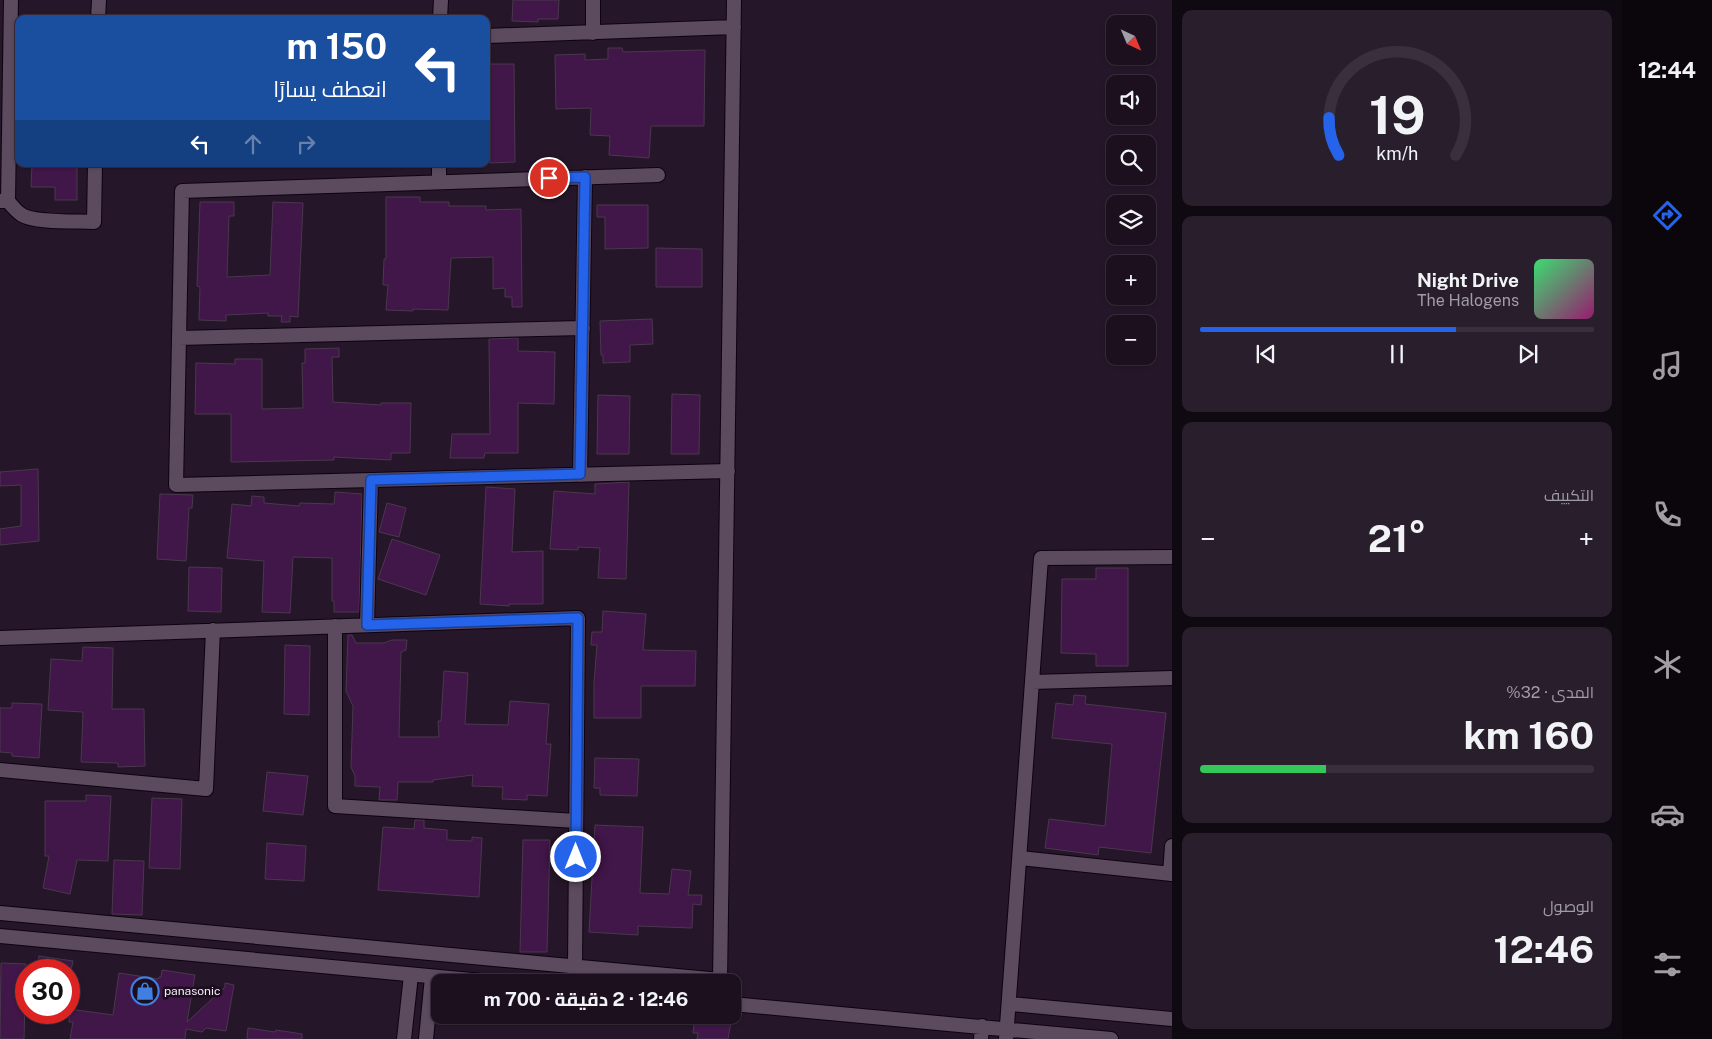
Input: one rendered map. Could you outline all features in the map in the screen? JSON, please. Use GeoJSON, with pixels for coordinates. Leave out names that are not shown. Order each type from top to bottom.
{"type":"FeatureCollection","features":[{"type":"Feature","properties":{"kind":"street"},"geometry":{"type":"LineString","coordinates":[[12,0],[5,53],[4,201],[21,215],[28,218],[94,222],[95,167]]}},
{"type":"Feature","properties":{"kind":"street"},"geometry":{"type":"LineString","coordinates":[[98,15],[99,0]]}},
{"type":"Feature","properties":{"kind":"street"},"geometry":{"type":"LineString","coordinates":[[440,15],[441,0]]}},
{"type":"Feature","properties":{"kind":"street"},"geometry":{"type":"LineString","coordinates":[[593,0],[593,33]]}},
{"type":"Feature","properties":{"kind":"street"},"geometry":{"type":"LineString","coordinates":[[720,974],[734,0]]}},
{"type":"Feature","properties":{"kind":"street"},"geometry":{"type":"LineString","coordinates":[[490,36],[734,27]]}},
{"type":"Feature","properties":{"kind":"street"},"geometry":{"type":"LineString","coordinates":[[439,167],[439,182]]}},
{"type":"Feature","properties":{"kind":"street"},"geometry":{"type":"LineString","coordinates":[[658,175],[182,191],[176,486],[728,471]]}},
{"type":"Feature","properties":{"kind":"street"},"geometry":{"type":"LineString","coordinates":[[580,474],[585,177]]}},
{"type":"Feature","properties":{"kind":"street"},"geometry":{"type":"LineString","coordinates":[[179,338],[583,328]]}},
{"type":"Feature","properties":{"kind":"street"},"geometry":{"type":"LineString","coordinates":[[367,625],[371,480]]}},
{"type":"Feature","properties":{"kind":"street"},"geometry":{"type":"LineString","coordinates":[[1007,1034],[1041,558],[1172,557]]}},
{"type":"Feature","properties":{"kind":"street"},"geometry":{"type":"LineString","coordinates":[[0,638],[578,618],[575,966]]}},
{"type":"Feature","properties":{"kind":"street"},"geometry":{"type":"LineString","coordinates":[[335,626],[335,806],[576,821]]}},
{"type":"Feature","properties":{"kind":"street"},"geometry":{"type":"LineString","coordinates":[[0,770],[206,789],[213,630]]}},
{"type":"Feature","properties":{"kind":"street"},"geometry":{"type":"LineString","coordinates":[[1032,682],[1172,678]]}},
{"type":"Feature","properties":{"kind":"street"},"geometry":{"type":"LineString","coordinates":[[1020,858],[1171,874],[1172,846]]}},
{"type":"Feature","properties":{"kind":"street"},"geometry":{"type":"LineString","coordinates":[[0,913],[652,974]]}},
{"type":"Feature","properties":{"kind":"street"},"geometry":{"type":"LineString","coordinates":[[0,936],[431,977]]}},
{"type":"Feature","properties":{"kind":"street"},"geometry":{"type":"LineString","coordinates":[[404,1039],[411,975]]}},
{"type":"Feature","properties":{"kind":"street"},"geometry":{"type":"LineString","coordinates":[[426,1039],[431,987]]}},
{"type":"Feature","properties":{"kind":"street"},"geometry":{"type":"LineString","coordinates":[[1010,1004],[1172,1019]]}},
{"type":"Feature","properties":{"kind":"street"},"geometry":{"type":"LineString","coordinates":[[741,1005],[982,1033],[1111,1039]]}},
{"type":"Feature","properties":{"kind":"building"},"geometry":{"type":"Polygon","coordinates":[[[513,0],[559,0],[558,19],[538,19],[538,22],[512,21],[513,0]]]}},
{"type":"Feature","properties":{"kind":"building"},"geometry":{"type":"Polygon","coordinates":[[[608,48],[622,48],[623,52],[705,50],[704,126],[651,126],[649,158],[609,155],[610,136],[590,135],[591,108],[556,109],[555,55],[585,54],[585,60],[608,59],[608,48]]]}},
{"type":"Feature","properties":{"kind":"building"},"geometry":{"type":"Polygon","coordinates":[[[490,64],[514,64],[515,162],[490,163],[490,64]]]}},
{"type":"Feature","properties":{"kind":"building"},"geometry":{"type":"Polygon","coordinates":[[[32,167],[77,167],[77,200],[55,200],[55,187],[31,187],[32,167]]]}},
{"type":"Feature","properties":{"kind":"building"},"geometry":{"type":"Polygon","coordinates":[[[386,197],[420,197],[420,202],[449,202],[449,206],[486,206],[486,210],[521,209],[522,307],[512,307],[512,297],[505,297],[505,288],[493,289],[493,257],[451,258],[448,310],[386,310],[388,285],[383,285],[384,259],[386,259],[386,197]]]}},
{"type":"Feature","properties":{"kind":"building"},"geometry":{"type":"Polygon","coordinates":[[[200,202],[234,202],[234,216],[229,216],[227,277],[270,275],[273,202],[303,203],[298,317],[290,316],[290,322],[281,322],[282,316],[268,316],[268,313],[226,315],[226,321],[199,320],[200,287],[197,286],[200,202]]]}},
{"type":"Feature","properties":{"kind":"building"},"geometry":{"type":"Polygon","coordinates":[[[597,205],[648,205],[648,248],[605,249],[605,217],[597,217],[597,205]]]}},
{"type":"Feature","properties":{"kind":"building"},"geometry":{"type":"Polygon","coordinates":[[[656,248],[702,249],[702,287],[656,287],[656,248]]]}},
{"type":"Feature","properties":{"kind":"building"},"geometry":{"type":"Polygon","coordinates":[[[652,319],[653,344],[630,345],[630,362],[603,363],[600,321],[652,319]]]}},
{"type":"Feature","properties":{"kind":"building"},"geometry":{"type":"Polygon","coordinates":[[[518,338],[518,351],[555,352],[554,404],[518,403],[518,453],[485,453],[484,458],[450,458],[452,434],[490,434],[489,339],[518,338]]]}},
{"type":"Feature","properties":{"kind":"building"},"geometry":{"type":"Polygon","coordinates":[[[339,348],[339,357],[332,357],[333,402],[381,405],[381,403],[411,403],[410,453],[391,453],[391,460],[334,457],[334,460],[231,462],[231,414],[195,414],[196,363],[235,364],[235,359],[262,359],[262,409],[303,408],[302,363],[305,363],[305,349],[339,348]]]}},
{"type":"Feature","properties":{"kind":"building"},"geometry":{"type":"Polygon","coordinates":[[[672,394],[700,395],[699,454],[671,454],[672,394]]]}},
{"type":"Feature","properties":{"kind":"building"},"geometry":{"type":"Polygon","coordinates":[[[598,395],[630,396],[629,454],[597,454],[598,395]]]}},
{"type":"Feature","properties":{"kind":"building"},"geometry":{"type":"Polygon","coordinates":[[[38,469],[39,541],[0,545],[0,529],[21,526],[21,485],[0,486],[0,472],[38,469]]]}},
{"type":"Feature","properties":{"kind":"building"},"geometry":{"type":"Polygon","coordinates":[[[629,482],[626,579],[598,578],[600,548],[578,547],[578,550],[550,549],[554,491],[595,494],[595,484],[629,482]]]}},
{"type":"Feature","properties":{"kind":"building"},"geometry":{"type":"Polygon","coordinates":[[[486,487],[515,489],[512,552],[543,551],[543,604],[509,604],[509,606],[480,604],[486,487]]]}},
{"type":"Feature","properties":{"kind":"building"},"geometry":{"type":"Polygon","coordinates":[[[335,492],[362,494],[359,612],[334,612],[334,601],[332,601],[332,558],[293,557],[290,613],[262,612],[264,561],[227,558],[232,504],[251,506],[252,496],[264,497],[264,503],[299,506],[300,503],[334,504],[335,492]]]}},
{"type":"Feature","properties":{"kind":"building"},"geometry":{"type":"Polygon","coordinates":[[[160,494],[193,495],[192,508],[189,508],[186,561],[157,559],[160,494]]]}},
{"type":"Feature","properties":{"kind":"building"},"geometry":{"type":"Polygon","coordinates":[[[387,503],[406,508],[399,537],[379,532],[387,503]]]}},
{"type":"Feature","properties":{"kind":"building"},"geometry":{"type":"Polygon","coordinates":[[[392,539],[440,555],[426,595],[378,579],[392,539]]]}},
{"type":"Feature","properties":{"kind":"building"},"geometry":{"type":"Polygon","coordinates":[[[189,567],[222,568],[221,612],[188,611],[189,567]]]}},
{"type":"Feature","properties":{"kind":"building"},"geometry":{"type":"Polygon","coordinates":[[[1096,568],[1128,568],[1128,666],[1096,666],[1096,654],[1061,653],[1062,579],[1096,579],[1096,568]]]}},
{"type":"Feature","properties":{"kind":"building"},"geometry":{"type":"Polygon","coordinates":[[[603,611],[646,614],[643,650],[696,651],[695,686],[641,686],[641,718],[594,718],[597,645],[591,645],[592,632],[602,632],[603,611]]]}},
{"type":"Feature","properties":{"kind":"building"},"geometry":{"type":"Polygon","coordinates":[[[348,635],[352,635],[356,643],[384,643],[392,640],[407,640],[406,650],[401,652],[399,737],[439,737],[438,721],[441,721],[444,671],[468,673],[465,724],[508,725],[510,701],[549,704],[546,744],[551,744],[547,796],[527,795],[527,800],[502,799],[503,787],[472,786],[473,775],[433,780],[433,782],[398,782],[397,800],[379,800],[380,787],[355,786],[355,776],[351,767],[353,706],[346,691],[348,635]]]}},
{"type":"Feature","properties":{"kind":"building"},"geometry":{"type":"Polygon","coordinates":[[[285,645],[310,646],[309,715],[284,714],[285,645]]]}},
{"type":"Feature","properties":{"kind":"building"},"geometry":{"type":"Polygon","coordinates":[[[83,647],[113,648],[112,709],[144,709],[145,766],[118,767],[118,763],[81,762],[83,712],[48,710],[51,659],[82,661],[83,647]]]}},
{"type":"Feature","properties":{"kind":"building"},"geometry":{"type":"Polygon","coordinates":[[[1074,695],[1086,696],[1085,704],[1166,713],[1151,853],[1099,847],[1098,855],[1045,848],[1049,819],[1105,826],[1112,744],[1052,738],[1056,703],[1073,705],[1074,695]]]}},
{"type":"Feature","properties":{"kind":"building"},"geometry":{"type":"Polygon","coordinates":[[[12,703],[42,704],[39,758],[12,756],[12,753],[0,752],[0,708],[12,708],[12,703]]]}},
{"type":"Feature","properties":{"kind":"building"},"geometry":{"type":"Polygon","coordinates":[[[595,758],[639,759],[637,796],[600,795],[600,788],[594,788],[595,758]]]}},
{"type":"Feature","properties":{"kind":"building"},"geometry":{"type":"Polygon","coordinates":[[[267,772],[308,776],[303,815],[263,811],[267,772]]]}},
{"type":"Feature","properties":{"kind":"building"},"geometry":{"type":"Polygon","coordinates":[[[86,795],[111,796],[108,861],[77,860],[70,894],[43,888],[49,856],[45,856],[45,801],[86,801],[86,795]]]}},
{"type":"Feature","properties":{"kind":"building"},"geometry":{"type":"Polygon","coordinates":[[[152,798],[182,799],[180,869],[149,868],[152,798]]]}},
{"type":"Feature","properties":{"kind":"building"},"geometry":{"type":"Polygon","coordinates":[[[415,820],[424,820],[424,828],[447,830],[447,840],[472,841],[472,837],[482,838],[479,897],[378,890],[383,827],[414,829],[415,820]]]}},
{"type":"Feature","properties":{"kind":"building"},"geometry":{"type":"Polygon","coordinates":[[[595,825],[643,827],[640,893],[669,894],[672,869],[691,871],[688,895],[702,895],[701,905],[693,904],[692,928],[638,926],[638,935],[589,932],[595,825]]]}},
{"type":"Feature","properties":{"kind":"building"},"geometry":{"type":"Polygon","coordinates":[[[523,840],[550,840],[547,952],[520,952],[523,840]]]}},
{"type":"Feature","properties":{"kind":"building"},"geometry":{"type":"Polygon","coordinates":[[[267,843],[306,846],[304,881],[265,879],[267,843]]]}},
{"type":"Feature","properties":{"kind":"building"},"geometry":{"type":"Polygon","coordinates":[[[114,860],[144,861],[142,915],[112,914],[114,860]]]}},
{"type":"Feature","properties":{"kind":"building"},"geometry":{"type":"Polygon","coordinates":[[[39,956],[59,959],[39,959],[39,956]]]}},
{"type":"Feature","properties":{"kind":"building"},"geometry":{"type":"Polygon","coordinates":[[[1,963],[15,964],[15,1024],[24,1024],[24,1039],[0,1039],[1,963]]]}},
{"type":"Feature","properties":{"kind":"building"},"geometry":{"type":"Polygon","coordinates":[[[162,970],[195,975],[187,1022],[225,987],[225,983],[234,985],[226,1031],[206,1028],[202,1032],[186,1029],[185,1039],[70,1039],[73,1024],[80,1024],[80,1010],[113,1015],[119,973],[158,979],[161,977],[162,970]]]}},
{"type":"Feature","properties":{"kind":"building"},"geometry":{"type":"Polygon","coordinates":[[[694,1024],[731,1024],[728,1039],[697,1039],[698,1033],[693,1033],[694,1024]]]}},
{"type":"Feature","properties":{"kind":"building"},"geometry":{"type":"Polygon","coordinates":[[[248,1028],[302,1034],[302,1039],[247,1039],[248,1028]]]}},
{"type":"Feature","properties":{"kind":"place","name":"panasonic"},"geometry":{"type":"Point","coordinates":[145,991]}},
{"type":"Feature","properties":{"kind":"route"},"geometry":{"type":"LineString","coordinates":[[549,178],[585,177],[580,474],[371,480],[367,625],[578,618],[576,857]]}}]}
